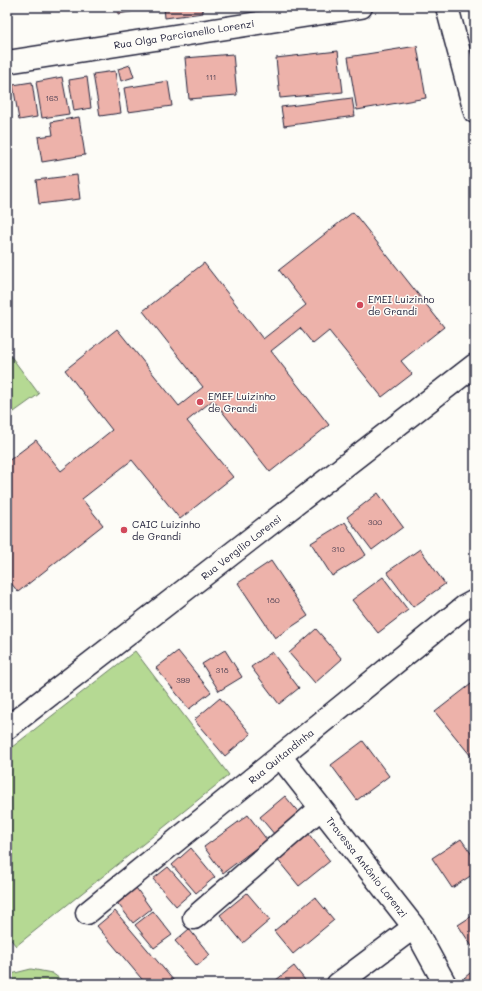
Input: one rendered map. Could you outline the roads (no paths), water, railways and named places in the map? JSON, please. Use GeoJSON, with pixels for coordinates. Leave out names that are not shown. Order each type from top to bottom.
{"type":"FeatureCollection","features":[{"type":"Feature","properties":{"kind":"street","name":"Rua Olga Parcianello Lorenzi"},"geometry":{"type":"LineString","coordinates":[[7,62],[256,15],[360,7]]}},
{"type":"Feature","properties":{"kind":"street"},"geometry":{"type":"LineString","coordinates":[[447,7],[475,112]]}},
{"type":"Feature","properties":{"kind":"street","name":"Rua Vergílio Lorensi"},"geometry":{"type":"LineString","coordinates":[[7,728],[475,366]]}},
{"type":"Feature","properties":{"kind":"street","name":"Rua Quitandinha"},"geometry":{"type":"LineString","coordinates":[[88,912],[464,607],[475,601]]}},
{"type":"Feature","properties":{"kind":"street","name":"Travessa Antônio Lorenzi"},"geometry":{"type":"LineString","coordinates":[[280,756],[414,927],[445,984]]}},
{"type":"Feature","properties":{"kind":"street"},"geometry":{"type":"LineString","coordinates":[[194,918],[321,808]]}},
{"type":"Feature","properties":{"kind":"street"},"geometry":{"type":"LineString","coordinates":[[338,984],[414,927]]}},
{"type":"Feature","properties":{"kind":"place","name":"EMEI Luizinho de Grandi"},"geometry":{"type":"Point","coordinates":[360,305]}},
{"type":"Feature","properties":{"kind":"place","name":"EMEF Luizinho de Grandi"},"geometry":{"type":"Point","coordinates":[200,402]}},
{"type":"Feature","properties":{"kind":"place","name":"CAIC Luizinho de Grandi"},"geometry":{"type":"Point","coordinates":[124,530]}}]}
